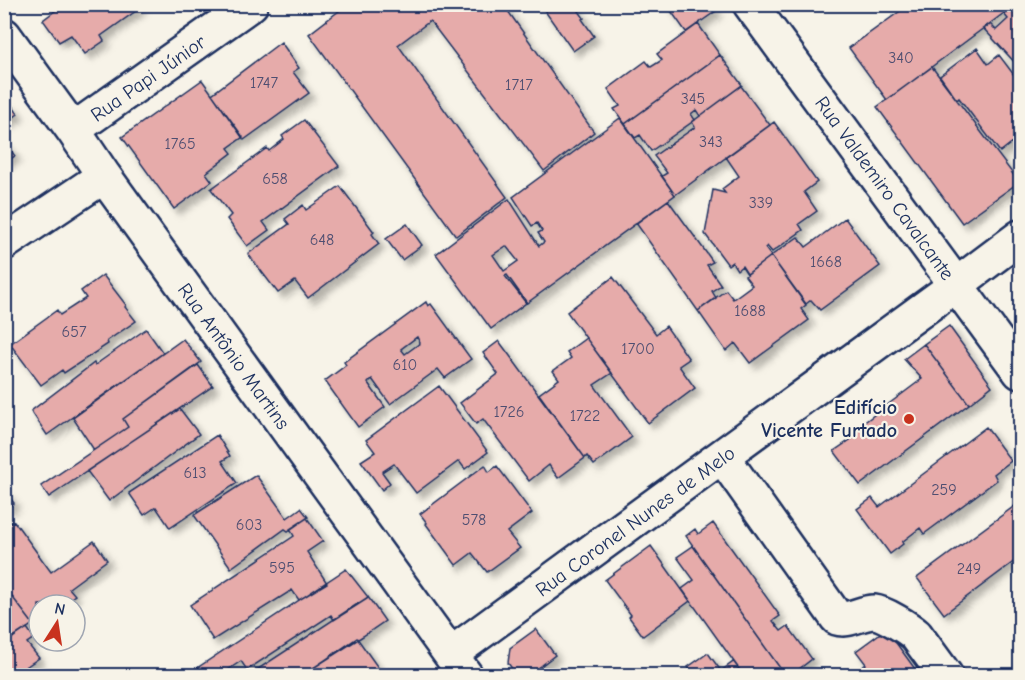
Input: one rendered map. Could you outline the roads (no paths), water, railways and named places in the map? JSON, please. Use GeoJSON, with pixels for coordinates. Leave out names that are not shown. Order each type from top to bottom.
{"type":"FeatureCollection","features":[{"type":"Feature","properties":{"kind":"street","name":"Rua Papi Júnior"},"geometry":{"type":"LineString","coordinates":[[73,130],[251,4]]}},
{"type":"Feature","properties":{"kind":"street","name":"Rua Valdemiro Cavalcante"},"geometry":{"type":"LineString","coordinates":[[750,4],[1020,372]]}},
{"type":"Feature","properties":{"kind":"street","name":"Rua Antônio Martins"},"geometry":{"type":"LineString","coordinates":[[4,35],[458,665]]}},
{"type":"Feature","properties":{"kind":"street"},"geometry":{"type":"LineString","coordinates":[[4,243],[104,176]]}},
{"type":"Feature","properties":{"kind":"street","name":"Rua Coronel Nunes de Melo"},"geometry":{"type":"LineString","coordinates":[[458,665],[722,456],[1020,237]]}},
{"type":"Feature","properties":{"kind":"street"},"geometry":{"type":"LineString","coordinates":[[722,456],[837,618],[842,620],[873,612],[884,616],[916,635],[946,675]]}},
{"type":"Feature","properties":{"kind":"place","name":"Edifício Vicente Furtado"},"geometry":{"type":"Point","coordinates":[909,419]}}]}
